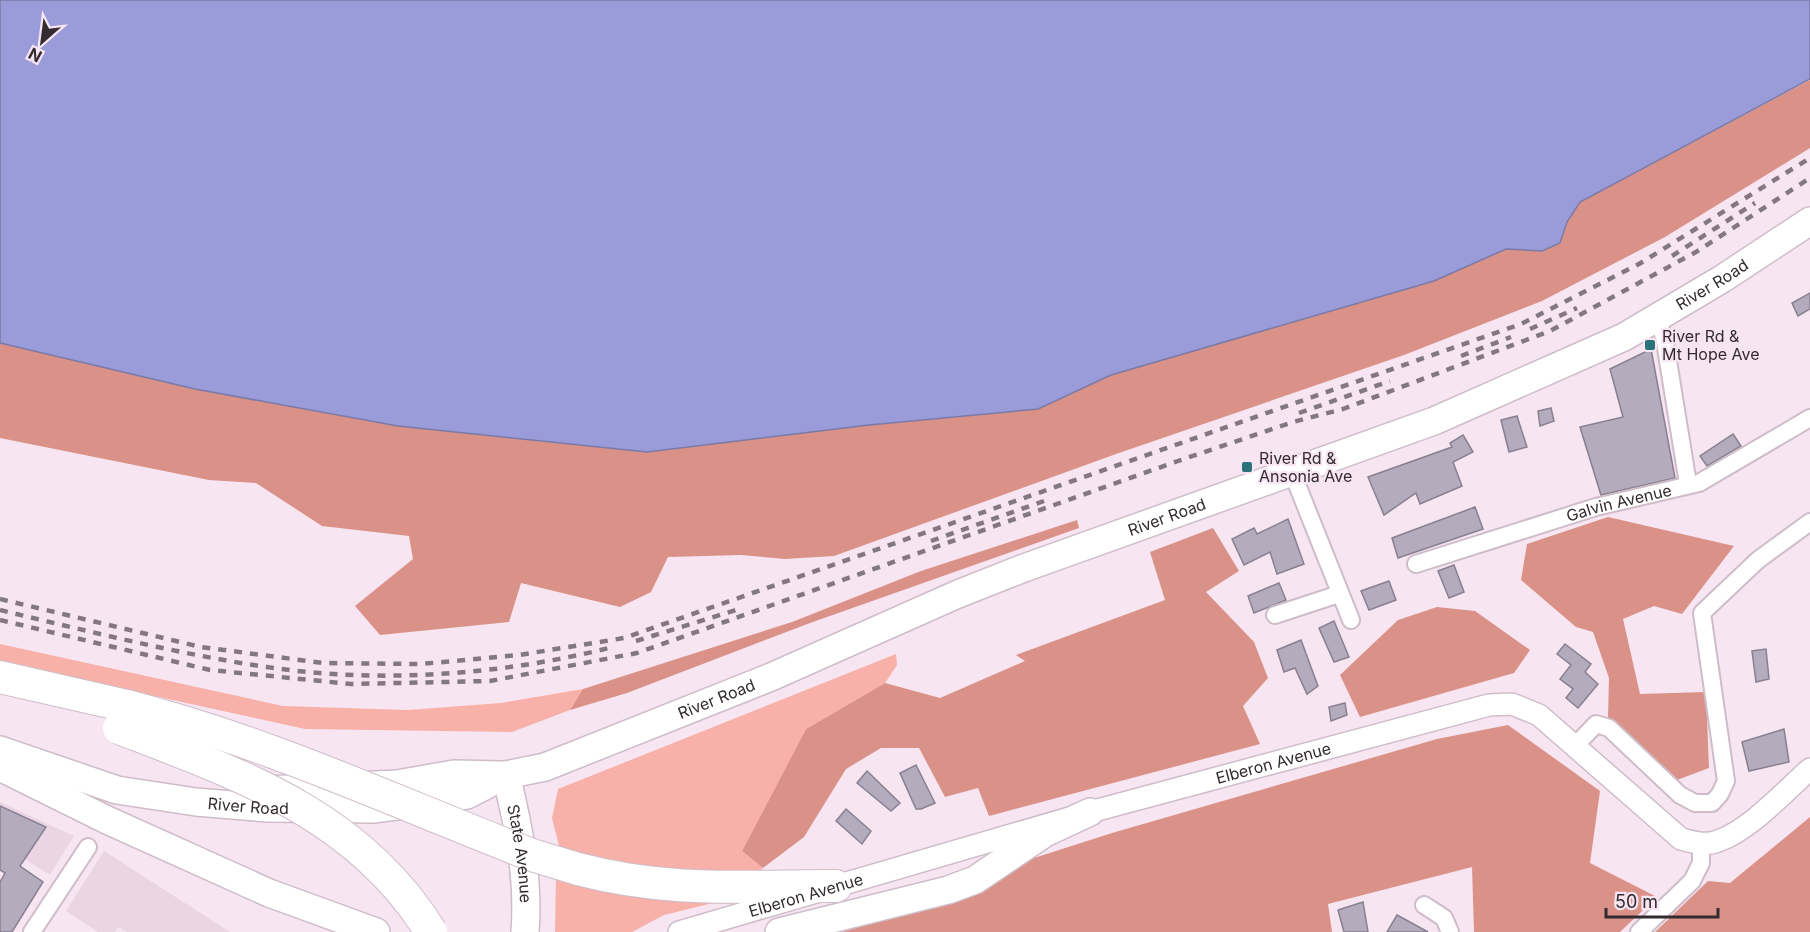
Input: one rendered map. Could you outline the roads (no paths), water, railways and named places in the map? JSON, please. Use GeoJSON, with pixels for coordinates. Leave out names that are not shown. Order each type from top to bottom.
{"type":"FeatureCollection","features":[{"type":"Feature","properties":{"kind":"highway"},"geometry":{"type":"LineString","coordinates":[[0,677],[123,717],[300,805],[361,850],[409,900],[431,932]]}},
{"type":"Feature","properties":{"kind":"highway"},"geometry":{"type":"LineString","coordinates":[[0,691],[123,717],[181,720],[245,742],[535,856],[608,877],[674,887],[836,886]]}},
{"type":"Feature","properties":{"kind":"main road","name":"River Road"},"geometry":{"type":"LineString","coordinates":[[0,750],[117,790],[196,802],[267,808],[373,809],[467,795],[506,776],[544,767],[619,739],[1024,568],[1434,421],[1624,337],[1810,221]]}},
{"type":"Feature","properties":{"kind":"main road"},"geometry":{"type":"LineString","coordinates":[[0,767],[107,820],[269,893],[376,932]]}},
{"type":"Feature","properties":{"kind":"main road","name":"State Avenue"},"geometry":{"type":"LineString","coordinates":[[506,776],[521,840],[526,894],[525,932]]}},
{"type":"Feature","properties":{"kind":"main road"},"geometry":{"type":"LineString","coordinates":[[780,932],[948,890],[975,880],[1045,833],[1090,812]]}},
{"type":"Feature","properties":{"kind":"main road"},"geometry":{"type":"LineString","coordinates":[[269,893],[327,932]]}},
{"type":"Feature","properties":{"kind":"street"},"geometry":{"type":"LineString","coordinates":[[1655,319],[1664,336],[1688,484]]}},
{"type":"Feature","properties":{"kind":"street","name":"Galvin Avenue"},"geometry":{"type":"LineString","coordinates":[[1416,564],[1596,507],[1699,483],[1810,418]]}},
{"type":"Feature","properties":{"kind":"street"},"geometry":{"type":"LineString","coordinates":[[1292,472],[1352,620]]}},
{"type":"Feature","properties":{"kind":"street"},"geometry":{"type":"LineString","coordinates":[[1575,746],[1596,724],[1609,728],[1680,795],[1695,803],[1712,803],[1726,781],[1702,613],[1758,560],[1810,522]]}},
{"type":"Feature","properties":{"kind":"street"},"geometry":{"type":"LineString","coordinates":[[1275,615],[1340,594]]}},
{"type":"Feature","properties":{"kind":"street","name":"Elberon Avenue"},"geometry":{"type":"LineString","coordinates":[[679,932],[1090,812],[1489,705],[1512,704],[1539,714],[1681,839],[1701,844]]}},
{"type":"Feature","properties":{"kind":"street"},"geometry":{"type":"LineString","coordinates":[[1639,932],[1692,881],[1701,863],[1701,844],[1718,842],[1744,826],[1810,770]]}},
{"type":"Feature","properties":{"kind":"street"},"geometry":{"type":"LineString","coordinates":[[32,932],[88,847]]}},
{"type":"Feature","properties":{"kind":"street"},"geometry":{"type":"LineString","coordinates":[[1424,905],[1444,918],[1450,932]]}},
{"type":"Feature","properties":{"kind":"water"},"geometry":{"type":"Polygon","coordinates":[[[0,0],[1810,0],[1810,79],[1580,202],[1567,222],[1560,243],[1542,251],[1506,249],[1434,281],[1111,375],[1038,409],[869,425],[647,452],[398,426],[195,389],[0,343],[0,0]]]}},
{"type":"Feature","properties":{"kind":"railway"},"geometry":{"type":"LineString","coordinates":[[0,599],[201,647],[323,663],[421,664],[519,655],[624,638],[1521,324],[1639,264],[1810,158]]}},
{"type":"Feature","properties":{"kind":"railway"},"geometry":{"type":"LineString","coordinates":[[0,620],[210,670],[351,684],[490,681],[637,653],[1178,461],[1293,422],[1343,409],[1550,331],[1696,252],[1810,178]]}},
{"type":"Feature","properties":{"kind":"railway"},"geometry":{"type":"LineString","coordinates":[[1672,256],[1755,203]]}},
{"type":"Feature","properties":{"kind":"railway"},"geometry":{"type":"LineString","coordinates":[[1530,329],[1577,308]]}},
{"type":"Feature","properties":{"kind":"railway"},"geometry":{"type":"LineString","coordinates":[[1461,356],[1511,337]]}},
{"type":"Feature","properties":{"kind":"railway"},"geometry":{"type":"LineString","coordinates":[[1299,413],[1390,381]]}},
{"type":"Feature","properties":{"kind":"railway"},"geometry":{"type":"LineString","coordinates":[[931,541],[1044,501]]}},
{"type":"Feature","properties":{"kind":"railway"},"geometry":{"type":"LineString","coordinates":[[0,610],[200,656],[267,667],[352,675],[396,676],[482,670],[525,665],[609,648]]}},
{"type":"Feature","properties":{"kind":"railway"},"geometry":{"type":"LineString","coordinates":[[636,641],[736,610]]}},
{"type":"Feature","properties":{"kind":"place","name":"River Rd & Mt Hope Ave"},"geometry":{"type":"Point","coordinates":[1650,345]}},
{"type":"Feature","properties":{"kind":"place","name":"River Rd & Ansonia Ave"},"geometry":{"type":"Point","coordinates":[1247,467]}}]}
